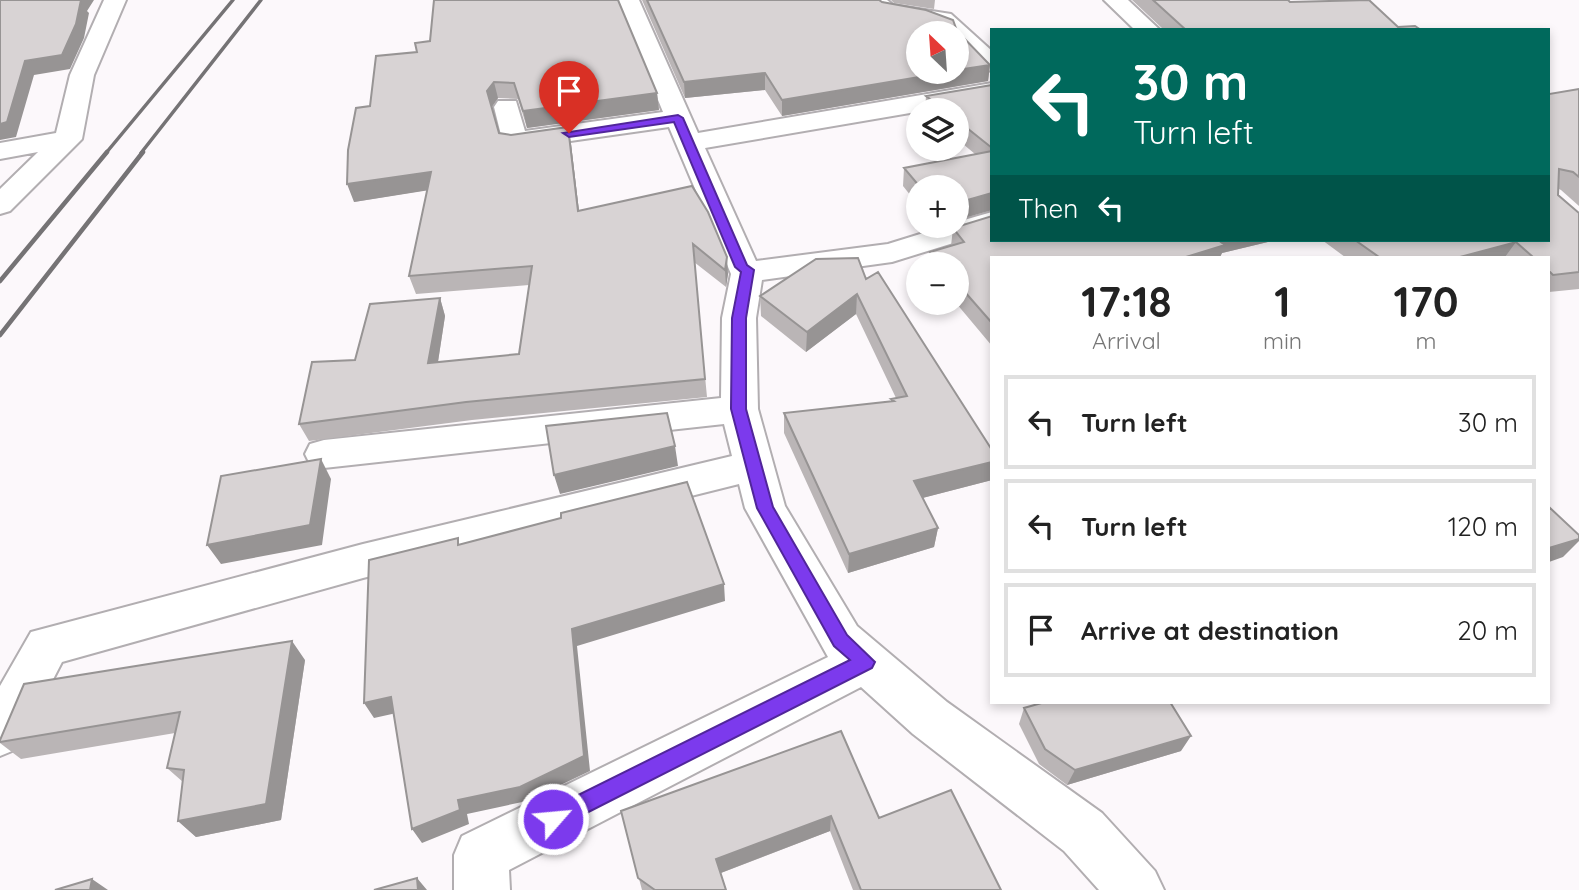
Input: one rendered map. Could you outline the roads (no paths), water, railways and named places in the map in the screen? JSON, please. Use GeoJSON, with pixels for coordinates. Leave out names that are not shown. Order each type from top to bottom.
{"type":"FeatureCollection","features":[{"type":"Feature","properties":{"kind":"street"},"geometry":{"type":"LineString","coordinates":[[0,205],[68,139],[82,75],[115,0]]}},
{"type":"Feature","properties":{"kind":"street"},"geometry":{"type":"LineString","coordinates":[[628,0],[742,267],[748,270],[892,253],[990,223]]}},
{"type":"Feature","properties":{"kind":"street"},"geometry":{"type":"LineString","coordinates":[[874,0],[886,11],[943,19],[990,62]]}},
{"type":"Feature","properties":{"kind":"street"},"geometry":{"type":"LineString","coordinates":[[1115,0],[1147,28]]}},
{"type":"Feature","properties":{"kind":"street"},"geometry":{"type":"LineString","coordinates":[[507,107],[514,141],[683,130],[990,91]]}},
{"type":"Feature","properties":{"kind":"street"},"geometry":{"type":"LineString","coordinates":[[0,151],[68,139]]}},
{"type":"Feature","properties":{"kind":"street"},"geometry":{"type":"LineString","coordinates":[[748,270],[739,318],[738,409],[765,508],[841,640],[930,718],[1083,832],[1136,890]]}},
{"type":"Feature","properties":{"kind":"street"},"geometry":{"type":"LineString","coordinates":[[324,454],[738,409]]}},
{"type":"Feature","properties":{"kind":"street"},"geometry":{"type":"LineString","coordinates":[[0,733],[47,646],[363,561],[755,465]]}},
{"type":"Feature","properties":{"kind":"street"},"geometry":{"type":"LineString","coordinates":[[482,890],[481,855],[865,662]]}},
{"type":"Feature","properties":{"kind":"railway"},"geometry":{"type":"LineString","coordinates":[[106,153],[233,0]]}},
{"type":"Feature","properties":{"kind":"railway"},"geometry":{"type":"LineString","coordinates":[[141,153],[261,0]]}},
{"type":"Feature","properties":{"kind":"railway"},"geometry":{"type":"LineString","coordinates":[[0,281],[107,152]]}},
{"type":"Feature","properties":{"kind":"railway"},"geometry":{"type":"LineString","coordinates":[[0,335],[143,152]]}}]}
